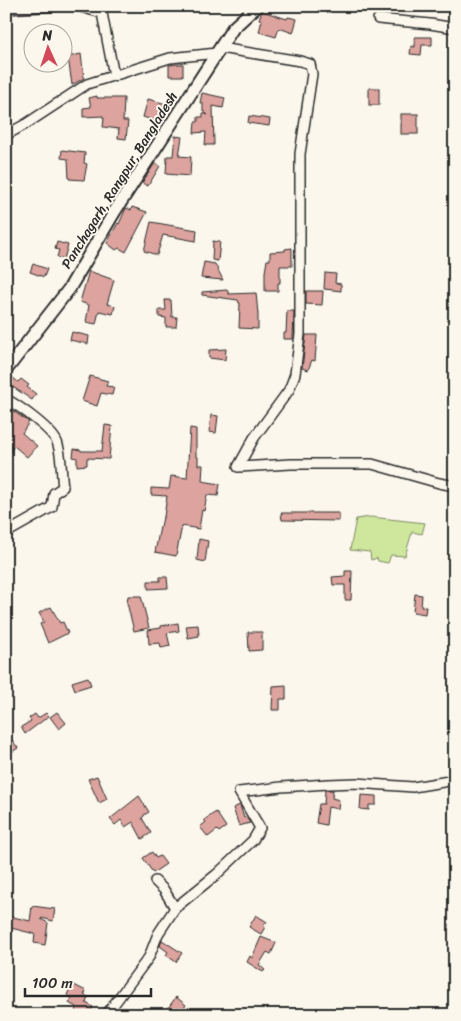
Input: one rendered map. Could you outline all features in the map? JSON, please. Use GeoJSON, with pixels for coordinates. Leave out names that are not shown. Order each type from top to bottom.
{"type":"FeatureCollection","features":[{"type":"Feature","properties":{"kind":"street"},"geometry":{"type":"LineString","coordinates":[[6,9],[57,6]]}},
{"type":"Feature","properties":{"kind":"street"},"geometry":{"type":"LineString","coordinates":[[77,6],[102,13],[114,76]]}},
{"type":"Feature","properties":{"kind":"street","name":"Panchagarh, Rangpur, Bangladesh"},"geometry":{"type":"LineString","coordinates":[[6,370],[69,289],[115,211],[233,28],[257,6]]}},
{"type":"Feature","properties":{"kind":"street"},"geometry":{"type":"LineString","coordinates":[[378,19],[455,28]]}},
{"type":"Feature","properties":{"kind":"street"},"geometry":{"type":"LineString","coordinates":[[6,135],[87,84],[170,58],[218,50],[310,64],[312,74],[300,154],[300,334],[296,374],[289,390],[254,438],[238,467],[291,464],[372,464],[455,486]]}},
{"type":"Feature","properties":{"kind":"street"},"geometry":{"type":"LineString","coordinates":[[6,399],[18,406],[50,432],[58,443],[63,487],[54,493],[52,507],[6,533]]}},
{"type":"Feature","properties":{"kind":"street"},"geometry":{"type":"LineString","coordinates":[[106,1015],[148,957],[158,934],[176,908],[217,874],[253,840],[260,828],[240,792],[281,787],[356,783],[413,787],[455,780]]}},
{"type":"Feature","properties":{"kind":"street"},"geometry":{"type":"LineString","coordinates":[[155,881],[164,890],[176,908]]}},
{"type":"Feature","properties":{"kind":"green space"},"geometry":{"type":"Polygon","coordinates":[[[371,517],[425,523],[422,534],[412,532],[405,556],[391,555],[388,563],[378,561],[377,558],[371,560],[370,552],[350,550],[356,519],[371,517]]]}},
{"type":"Feature","properties":{"kind":"building"},"geometry":{"type":"Polygon","coordinates":[[[262,11],[287,19],[288,17],[297,19],[293,33],[279,28],[276,37],[259,32],[262,20],[259,19],[262,11]]]}},
{"type":"Feature","properties":{"kind":"building"},"geometry":{"type":"Polygon","coordinates":[[[415,37],[432,37],[432,45],[422,45],[421,55],[410,54],[411,46],[415,47],[415,37]]]}},
{"type":"Feature","properties":{"kind":"building"},"geometry":{"type":"Polygon","coordinates":[[[81,54],[84,78],[72,85],[70,72],[72,72],[72,56],[81,54]]]}},
{"type":"Feature","properties":{"kind":"building"},"geometry":{"type":"Polygon","coordinates":[[[183,64],[183,76],[169,76],[169,65],[183,64]]]}},
{"type":"Feature","properties":{"kind":"building"},"geometry":{"type":"Polygon","coordinates":[[[369,88],[379,88],[379,105],[369,105],[369,88]]]}},
{"type":"Feature","properties":{"kind":"building"},"geometry":{"type":"Polygon","coordinates":[[[202,93],[225,98],[223,108],[213,106],[214,145],[205,145],[206,132],[194,133],[195,122],[198,122],[198,117],[203,117],[203,113],[208,115],[203,111],[203,103],[200,103],[202,93]]]}},
{"type":"Feature","properties":{"kind":"building"},"geometry":{"type":"Polygon","coordinates":[[[97,96],[97,98],[124,98],[123,121],[128,121],[126,139],[118,138],[119,129],[103,127],[103,116],[83,117],[83,108],[91,107],[89,98],[97,96]]]}},
{"type":"Feature","properties":{"kind":"building"},"geometry":{"type":"Polygon","coordinates":[[[148,99],[170,105],[158,122],[143,117],[148,99]]]}},
{"type":"Feature","properties":{"kind":"building"},"geometry":{"type":"Polygon","coordinates":[[[401,114],[418,114],[418,134],[401,134],[401,114]]]}},
{"type":"Feature","properties":{"kind":"building"},"geometry":{"type":"Polygon","coordinates":[[[249,116],[270,119],[269,126],[248,123],[249,116]]]}},
{"type":"Feature","properties":{"kind":"building"},"geometry":{"type":"Polygon","coordinates":[[[175,136],[182,137],[179,156],[191,157],[190,176],[166,174],[167,156],[173,156],[175,136]]]}},
{"type":"Feature","properties":{"kind":"building"},"geometry":{"type":"Polygon","coordinates":[[[62,150],[85,153],[84,163],[87,164],[84,180],[69,179],[68,159],[61,158],[62,150]]]}},
{"type":"Feature","properties":{"kind":"building"},"geometry":{"type":"Polygon","coordinates":[[[155,163],[160,166],[148,186],[142,183],[155,163]]]}},
{"type":"Feature","properties":{"kind":"building"},"geometry":{"type":"Polygon","coordinates":[[[132,207],[147,212],[126,252],[119,248],[116,250],[107,243],[126,208],[131,210],[132,207]]]}},
{"type":"Feature","properties":{"kind":"building"},"geometry":{"type":"Polygon","coordinates":[[[151,222],[197,230],[196,241],[163,235],[157,255],[144,251],[151,222]]]}},
{"type":"Feature","properties":{"kind":"building"},"geometry":{"type":"Polygon","coordinates":[[[213,241],[220,242],[218,261],[212,260],[213,241]]]}},
{"type":"Feature","properties":{"kind":"building"},"geometry":{"type":"Polygon","coordinates":[[[57,242],[68,245],[64,259],[57,257],[59,250],[55,249],[57,242]]]}},
{"type":"Feature","properties":{"kind":"building"},"geometry":{"type":"Polygon","coordinates":[[[292,248],[292,266],[280,266],[278,291],[265,291],[265,272],[267,260],[270,260],[270,252],[285,251],[285,249],[292,248]]]}},
{"type":"Feature","properties":{"kind":"building"},"geometry":{"type":"Polygon","coordinates":[[[204,262],[215,264],[223,280],[201,278],[204,262]]]}},
{"type":"Feature","properties":{"kind":"building"},"geometry":{"type":"Polygon","coordinates":[[[33,264],[47,269],[44,277],[30,272],[33,264]]]}},
{"type":"Feature","properties":{"kind":"building"},"geometry":{"type":"Polygon","coordinates":[[[89,271],[114,280],[107,304],[115,306],[113,314],[99,311],[96,324],[86,322],[89,305],[80,302],[89,271]]]}},
{"type":"Feature","properties":{"kind":"building"},"geometry":{"type":"Polygon","coordinates":[[[325,273],[336,274],[335,283],[341,284],[341,291],[324,289],[325,273]]]}},
{"type":"Feature","properties":{"kind":"building"},"geometry":{"type":"Polygon","coordinates":[[[227,290],[229,294],[256,293],[258,329],[239,328],[240,303],[238,300],[202,295],[202,292],[227,290]]]}},
{"type":"Feature","properties":{"kind":"building"},"geometry":{"type":"Polygon","coordinates":[[[306,291],[323,291],[322,305],[306,304],[306,291]]]}},
{"type":"Feature","properties":{"kind":"building"},"geometry":{"type":"Polygon","coordinates":[[[165,300],[171,300],[172,317],[177,317],[176,327],[166,327],[166,318],[159,317],[159,310],[166,310],[165,300]]]}},
{"type":"Feature","properties":{"kind":"building"},"geometry":{"type":"Polygon","coordinates":[[[287,311],[294,311],[293,339],[284,339],[287,311]]]}},
{"type":"Feature","properties":{"kind":"building"},"geometry":{"type":"Polygon","coordinates":[[[72,332],[89,336],[88,344],[70,340],[72,332]]]}},
{"type":"Feature","properties":{"kind":"building"},"geometry":{"type":"Polygon","coordinates":[[[306,335],[317,335],[315,361],[312,360],[308,370],[302,368],[306,335]]]}},
{"type":"Feature","properties":{"kind":"building"},"geometry":{"type":"Polygon","coordinates":[[[226,349],[225,360],[209,358],[209,350],[226,349]]]}},
{"type":"Feature","properties":{"kind":"building"},"geometry":{"type":"Polygon","coordinates":[[[90,376],[108,381],[106,386],[114,387],[112,395],[101,393],[97,406],[82,401],[90,376]]]}},
{"type":"Feature","properties":{"kind":"building"},"geometry":{"type":"Polygon","coordinates":[[[12,377],[18,382],[21,379],[29,385],[27,387],[36,394],[32,400],[13,387],[6,393],[6,384],[12,377]]]}},
{"type":"Feature","properties":{"kind":"building"},"geometry":{"type":"Polygon","coordinates":[[[6,406],[29,422],[22,433],[37,446],[27,457],[14,446],[6,457],[6,406]]]}},
{"type":"Feature","properties":{"kind":"building"},"geometry":{"type":"Polygon","coordinates":[[[211,415],[218,416],[216,433],[209,432],[211,415]]]}},
{"type":"Feature","properties":{"kind":"building"},"geometry":{"type":"Polygon","coordinates":[[[105,425],[112,426],[109,459],[87,458],[87,465],[77,466],[77,458],[73,457],[74,449],[102,451],[105,425]]]}},
{"type":"Feature","properties":{"kind":"building"},"geometry":{"type":"Polygon","coordinates":[[[190,428],[196,429],[196,457],[198,457],[198,465],[203,465],[202,481],[220,484],[218,496],[207,495],[199,529],[182,526],[176,556],[155,552],[167,496],[151,495],[151,488],[169,489],[171,476],[187,478],[190,428]]]}},
{"type":"Feature","properties":{"kind":"building"},"geometry":{"type":"Polygon","coordinates":[[[281,513],[339,513],[339,521],[282,520],[281,513]]]}},
{"type":"Feature","properties":{"kind":"building"},"geometry":{"type":"Polygon","coordinates":[[[199,539],[208,541],[205,562],[197,560],[199,539]]]}},
{"type":"Feature","properties":{"kind":"building"},"geometry":{"type":"Polygon","coordinates":[[[345,571],[352,571],[351,600],[345,600],[345,585],[333,585],[332,577],[345,576],[345,571]]]}},
{"type":"Feature","properties":{"kind":"building"},"geometry":{"type":"Polygon","coordinates":[[[160,577],[167,577],[168,588],[148,589],[148,581],[160,581],[160,577]]]}},
{"type":"Feature","properties":{"kind":"building"},"geometry":{"type":"Polygon","coordinates":[[[415,594],[422,595],[421,607],[426,607],[425,614],[413,612],[415,594]]]}},
{"type":"Feature","properties":{"kind":"building"},"geometry":{"type":"Polygon","coordinates":[[[128,596],[141,596],[149,628],[134,631],[127,603],[128,596]]]}},
{"type":"Feature","properties":{"kind":"building"},"geometry":{"type":"Polygon","coordinates":[[[51,607],[60,623],[63,622],[68,633],[48,643],[40,624],[44,622],[39,613],[51,607]]]}},
{"type":"Feature","properties":{"kind":"building"},"geometry":{"type":"Polygon","coordinates":[[[178,623],[179,631],[167,633],[170,646],[161,648],[160,643],[149,644],[148,630],[178,623]]]}},
{"type":"Feature","properties":{"kind":"building"},"geometry":{"type":"Polygon","coordinates":[[[198,625],[199,636],[188,638],[186,626],[198,625]]]}},
{"type":"Feature","properties":{"kind":"building"},"geometry":{"type":"Polygon","coordinates":[[[248,632],[262,632],[262,650],[249,651],[248,632]]]}},
{"type":"Feature","properties":{"kind":"building"},"geometry":{"type":"Polygon","coordinates":[[[88,677],[91,685],[75,690],[72,682],[88,677]]]}},
{"type":"Feature","properties":{"kind":"building"},"geometry":{"type":"Polygon","coordinates":[[[286,685],[286,699],[280,699],[280,710],[272,710],[273,686],[286,685]]]}},
{"type":"Feature","properties":{"kind":"building"},"geometry":{"type":"Polygon","coordinates":[[[57,712],[66,723],[59,729],[50,717],[57,712]]]}},
{"type":"Feature","properties":{"kind":"building"},"geometry":{"type":"Polygon","coordinates":[[[46,713],[49,716],[25,734],[21,727],[31,721],[29,718],[35,714],[38,718],[46,713]]]}},
{"type":"Feature","properties":{"kind":"building"},"geometry":{"type":"Polygon","coordinates":[[[6,732],[18,748],[6,756],[6,732]]]}},
{"type":"Feature","properties":{"kind":"building"},"geometry":{"type":"Polygon","coordinates":[[[97,776],[107,799],[99,803],[88,779],[97,776]]]}},
{"type":"Feature","properties":{"kind":"building"},"geometry":{"type":"Polygon","coordinates":[[[325,790],[333,790],[332,798],[339,800],[338,809],[328,807],[326,825],[316,823],[319,804],[324,804],[325,790]]]}},
{"type":"Feature","properties":{"kind":"building"},"geometry":{"type":"Polygon","coordinates":[[[361,795],[376,796],[376,805],[369,805],[369,810],[360,809],[361,795]]]}},
{"type":"Feature","properties":{"kind":"building"},"geometry":{"type":"Polygon","coordinates":[[[139,796],[149,812],[142,818],[151,833],[142,839],[133,822],[125,827],[121,820],[115,825],[110,819],[139,796]]]}},
{"type":"Feature","properties":{"kind":"building"},"geometry":{"type":"Polygon","coordinates":[[[240,805],[244,818],[246,817],[250,823],[239,826],[233,808],[240,805]]]}},
{"type":"Feature","properties":{"kind":"building"},"geometry":{"type":"Polygon","coordinates":[[[216,812],[226,827],[219,832],[217,830],[208,837],[200,827],[206,822],[204,820],[216,812]]]}},
{"type":"Feature","properties":{"kind":"building"},"geometry":{"type":"Polygon","coordinates":[[[152,852],[156,858],[160,856],[166,864],[153,873],[143,858],[152,852]]]}},
{"type":"Feature","properties":{"kind":"building"},"geometry":{"type":"Polygon","coordinates":[[[32,906],[55,909],[53,921],[41,919],[48,923],[45,945],[34,943],[35,934],[7,927],[9,916],[30,921],[32,906]]]}},
{"type":"Feature","properties":{"kind":"building"},"geometry":{"type":"Polygon","coordinates":[[[256,915],[267,922],[263,926],[265,927],[261,934],[249,927],[256,915]]]}},
{"type":"Feature","properties":{"kind":"building"},"geometry":{"type":"Polygon","coordinates":[[[261,937],[276,943],[271,954],[267,952],[259,965],[265,970],[263,972],[247,962],[250,956],[252,958],[261,937]]]}},
{"type":"Feature","properties":{"kind":"building"},"geometry":{"type":"Polygon","coordinates":[[[162,940],[182,953],[176,962],[166,955],[168,952],[160,946],[162,940]]]}},
{"type":"Feature","properties":{"kind":"building"},"geometry":{"type":"Polygon","coordinates":[[[72,984],[86,991],[84,995],[88,997],[86,1003],[93,1007],[89,1015],[75,1013],[76,1007],[69,1003],[72,998],[67,995],[72,984]]]}},
{"type":"Feature","properties":{"kind":"building"},"geometry":{"type":"Polygon","coordinates":[[[176,997],[186,1005],[179,1015],[163,1015],[176,997]]]}}]}
